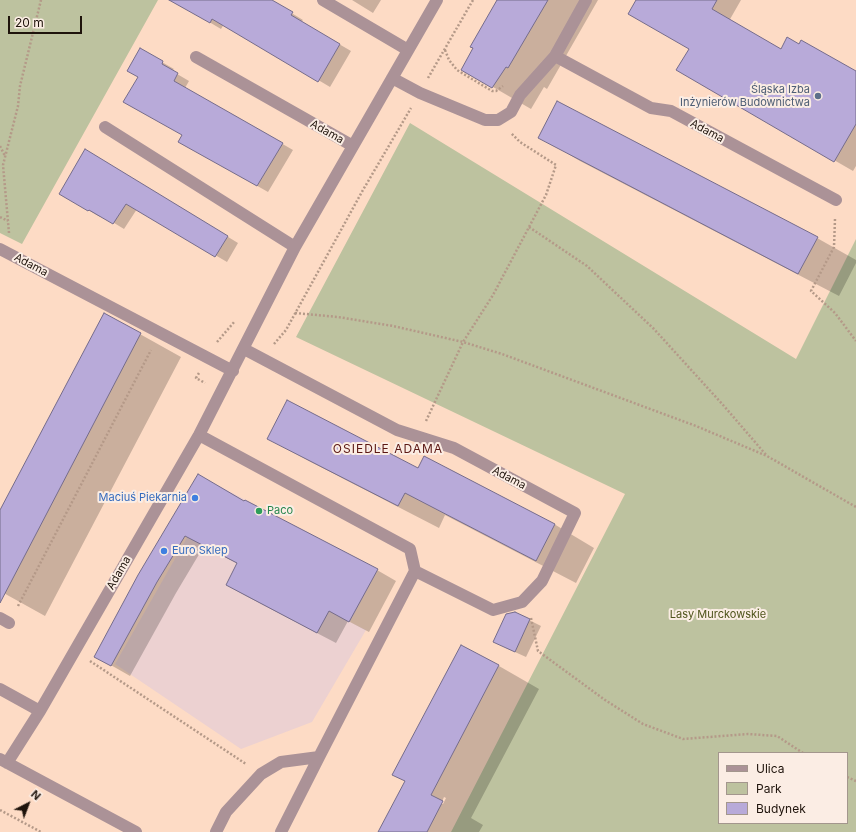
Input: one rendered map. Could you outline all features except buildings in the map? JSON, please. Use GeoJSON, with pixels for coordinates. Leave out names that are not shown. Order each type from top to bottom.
{"type":"FeatureCollection","features":[{"type":"Feature","properties":{"kind":"street"},"geometry":{"type":"LineString","coordinates":[[323,0],[408,50]]}},
{"type":"Feature","properties":{"kind":"street","name":"Adama"},"geometry":{"type":"LineString","coordinates":[[136,832],[3,761],[40,711],[199,435],[295,247],[437,0]]}},
{"type":"Feature","properties":{"kind":"street"},"geometry":{"type":"LineString","coordinates":[[392,78],[420,93],[485,120],[498,120],[510,112],[520,95],[555,56],[586,0]]}},
{"type":"Feature","properties":{"kind":"street","name":"Adama"},"geometry":{"type":"LineString","coordinates":[[555,56],[651,108],[671,111],[836,200]]}},
{"type":"Feature","properties":{"kind":"street","name":"Adama"},"geometry":{"type":"LineString","coordinates":[[196,57],[353,146]]}},
{"type":"Feature","properties":{"kind":"street"},"geometry":{"type":"LineString","coordinates":[[105,127],[295,247]]}},
{"type":"Feature","properties":{"kind":"street","name":"Adama"},"geometry":{"type":"LineString","coordinates":[[0,248],[233,371]]}},
{"type":"Feature","properties":{"kind":"street","name":"Adama"},"geometry":{"type":"LineString","coordinates":[[244,349],[397,430],[454,448],[575,513],[542,581],[522,602]]}},
{"type":"Feature","properties":{"kind":"street"},"geometry":{"type":"LineString","coordinates":[[199,435],[410,549],[415,571],[281,832]]}},
{"type":"Feature","properties":{"kind":"street"},"geometry":{"type":"LineString","coordinates":[[415,571],[493,610],[522,602]]}},
{"type":"Feature","properties":{"kind":"street"},"geometry":{"type":"LineString","coordinates":[[0,689],[40,711]]}},
{"type":"Feature","properties":{"kind":"street"},"geometry":{"type":"LineString","coordinates":[[216,832],[226,812],[261,774],[281,762],[320,757]]}},
{"type":"Feature","properties":{"kind":"path"},"geometry":{"type":"LineString","coordinates":[[11,254],[3,165],[18,106],[20,86],[41,0]]}},
{"type":"Feature","properties":{"kind":"path"},"geometry":{"type":"LineString","coordinates":[[263,359],[267,352],[286,330],[363,190],[473,0]]}},
{"type":"Feature","properties":{"kind":"path"},"geometry":{"type":"LineString","coordinates":[[445,50],[449,60],[457,70],[492,91],[496,91],[507,83]]}},
{"type":"Feature","properties":{"kind":"path"},"geometry":{"type":"LineString","coordinates":[[419,437],[463,342],[492,295],[546,195],[556,165],[520,142],[498,120]]}},
{"type":"Feature","properties":{"kind":"path"},"geometry":{"type":"LineString","coordinates":[[0,146],[5,156]]}},
{"type":"Feature","properties":{"kind":"path"},"geometry":{"type":"LineString","coordinates":[[836,200],[834,247],[811,291],[835,313],[856,341]]}},
{"type":"Feature","properties":{"kind":"path"},"geometry":{"type":"LineString","coordinates":[[0,217],[8,221]]}},
{"type":"Feature","properties":{"kind":"path"},"geometry":{"type":"LineString","coordinates":[[529,227],[587,266],[654,329],[767,456]]}},
{"type":"Feature","properties":{"kind":"path"},"geometry":{"type":"LineString","coordinates":[[295,313],[338,317],[369,322],[463,342],[502,354],[696,426],[767,456],[856,507]]}},
{"type":"Feature","properties":{"kind":"path"},"geometry":{"type":"LineString","coordinates":[[5,620],[160,333]]}},
{"type":"Feature","properties":{"kind":"path"},"geometry":{"type":"LineString","coordinates":[[522,602],[530,612],[538,650],[605,700],[643,724],[683,739],[748,734],[778,736],[802,752]]}},
{"type":"Feature","properties":{"kind":"path"},"geometry":{"type":"LineString","coordinates":[[88,659],[261,774]]}},
{"type":"Feature","properties":{"kind":"path"},"geometry":{"type":"LineString","coordinates":[[0,810],[41,832]]}},
{"type":"Feature","properties":{"kind":"shaded area"},"geometry":{"type":"Polygon","coordinates":[[[217,485],[378,569],[350,622],[366,630],[312,722],[241,749],[115,664],[217,485]]]}},
{"type":"Feature","properties":{"kind":"green space"},"geometry":{"type":"Polygon","coordinates":[[[0,0],[158,0],[22,244],[0,233],[0,0]]]}},
{"type":"Feature","properties":{"kind":"green space","name":"Lasy Murckowskie"},"geometry":{"type":"Polygon","coordinates":[[[410,123],[796,359],[856,239],[856,832],[451,832],[625,494],[296,337],[410,123]]]}},
{"type":"Feature","properties":{"kind":"place","name":"Śląska Izba Inżynierów Budownictwa"},"geometry":{"type":"Point","coordinates":[818,96]}},
{"type":"Feature","properties":{"kind":"place","name":"Maciuś Piekarnia"},"geometry":{"type":"Point","coordinates":[195,498]}},
{"type":"Feature","properties":{"kind":"place","name":"Paco"},"geometry":{"type":"Point","coordinates":[259,511]}},
{"type":"Feature","properties":{"kind":"place","name":"Euro Sklep"},"geometry":{"type":"Point","coordinates":[164,551]}},
{"type":"Feature","properties":{"kind":"district","name":"OSIEDLE ADAMA"},"geometry":{"type":"Point","coordinates":[388,449]}}]}
